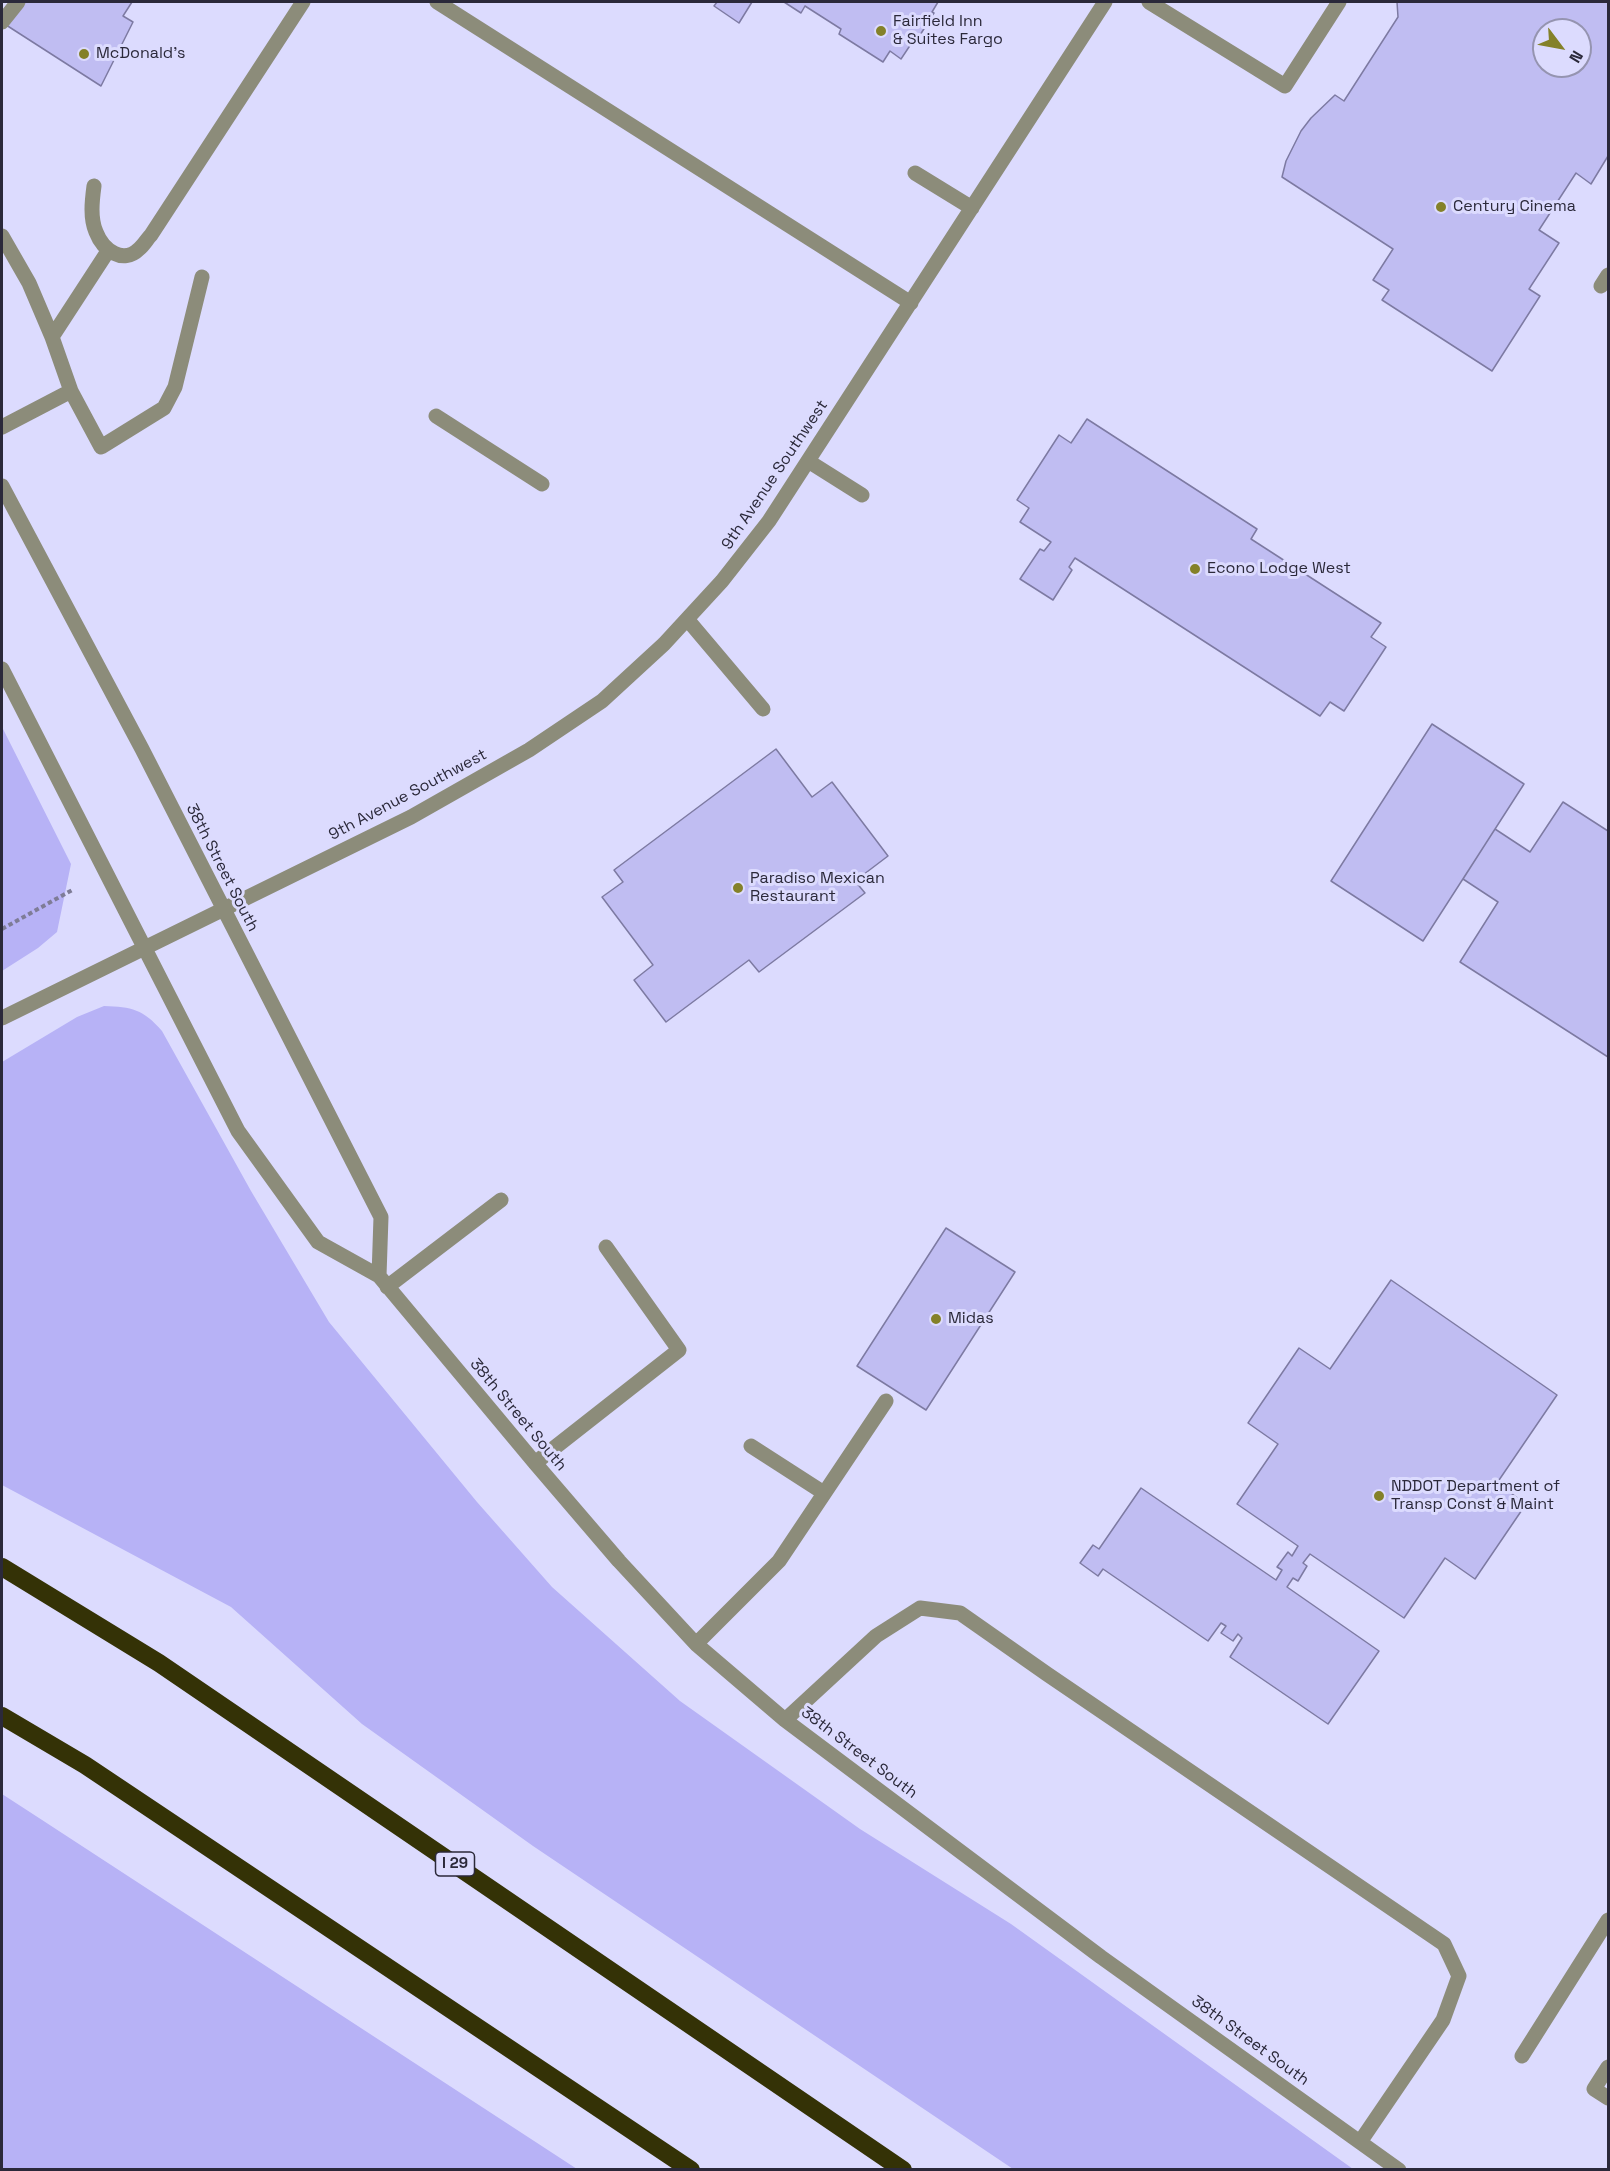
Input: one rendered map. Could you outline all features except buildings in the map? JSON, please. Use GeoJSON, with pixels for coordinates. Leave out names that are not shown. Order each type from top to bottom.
{"type":"FeatureCollection","features":[{"type":"Feature","properties":{"kind":"highway","name":"I 29"},"geometry":{"type":"LineString","coordinates":[[2,1567],[159,1663],[903,2169]]}},
{"type":"Feature","properties":{"kind":"highway"},"geometry":{"type":"LineString","coordinates":[[2,1716],[95,1772],[691,2169]]}},
{"type":"Feature","properties":{"kind":"street"},"geometry":{"type":"LineString","coordinates":[[2,14],[8,2]]}},
{"type":"Feature","properties":{"kind":"street"},"geometry":{"type":"LineString","coordinates":[[2,22],[18,2]]}},
{"type":"Feature","properties":{"kind":"street"},"geometry":{"type":"LineString","coordinates":[[94,186],[91,208],[95,232],[108,251],[119,256],[138,251],[151,235],[303,2]]}},
{"type":"Feature","properties":{"kind":"street"},"geometry":{"type":"LineString","coordinates":[[436,2],[911,303]]}},
{"type":"Feature","properties":{"kind":"street","name":"9th Avenue Southwest"},"geometry":{"type":"LineString","coordinates":[[2,1018],[411,817],[530,750],[602,701],[664,644],[722,581],[769,521],[1105,2]]}},
{"type":"Feature","properties":{"kind":"street"},"geometry":{"type":"LineString","coordinates":[[1149,2],[1285,86],[1340,2]]}},
{"type":"Feature","properties":{"kind":"street"},"geometry":{"type":"LineString","coordinates":[[915,173],[972,208]]}},
{"type":"Feature","properties":{"kind":"street"},"geometry":{"type":"LineString","coordinates":[[2,236],[29,283],[52,337],[71,391],[101,447],[164,408],[175,387],[202,277]]}},
{"type":"Feature","properties":{"kind":"street"},"geometry":{"type":"LineString","coordinates":[[52,337],[108,251]]}},
{"type":"Feature","properties":{"kind":"street"},"geometry":{"type":"LineString","coordinates":[[2,427],[71,391]]}},
{"type":"Feature","properties":{"kind":"street"},"geometry":{"type":"LineString","coordinates":[[435,416],[542,484]]}},
{"type":"Feature","properties":{"kind":"street"},"geometry":{"type":"LineString","coordinates":[[808,460],[862,495]]}},
{"type":"Feature","properties":{"kind":"street","name":"38th Street South"},"geometry":{"type":"LineString","coordinates":[[2,486],[142,749],[381,1217],[383,1281]]}},
{"type":"Feature","properties":{"kind":"street"},"geometry":{"type":"LineString","coordinates":[[687,619],[763,709]]}},
{"type":"Feature","properties":{"kind":"street","name":"38th Street South"},"geometry":{"type":"LineString","coordinates":[[2,669],[238,1131],[318,1242],[383,1281],[619,1561],[696,1644],[785,1720],[1101,1957],[1399,2169]]}},
{"type":"Feature","properties":{"kind":"street"},"geometry":{"type":"LineString","coordinates":[[383,1281],[501,1200]]}},
{"type":"Feature","properties":{"kind":"street"},"geometry":{"type":"LineString","coordinates":[[535,1463],[679,1350],[606,1247]]}},
{"type":"Feature","properties":{"kind":"street"},"geometry":{"type":"LineString","coordinates":[[696,1644],[779,1561],[886,1401]]}},
{"type":"Feature","properties":{"kind":"street"},"geometry":{"type":"LineString","coordinates":[[751,1446],[824,1493]]}},
{"type":"Feature","properties":{"kind":"street"},"geometry":{"type":"LineString","coordinates":[[785,1720],[876,1636],[920,1608],[960,1613],[1056,1681],[1443,1944],[1459,1976],[1443,2020],[1360,2142]]}},
{"type":"Feature","properties":{"kind":"street"},"geometry":{"type":"LineString","coordinates":[[1522,2056],[1608,1920]]}},
{"type":"Feature","properties":{"kind":"street"},"geometry":{"type":"LineString","coordinates":[[1608,2067],[1594,2089],[1608,2098]]}},
{"type":"Feature","properties":{"kind":"path"},"geometry":{"type":"LineString","coordinates":[[2,928],[74,889]]}},
{"type":"Feature","properties":{"kind":"shaded area"},"geometry":{"type":"Polygon","coordinates":[[[2,727],[71,864],[57,932],[38,948],[2,971],[2,727]]]}},
{"type":"Feature","properties":{"kind":"shaded area"},"geometry":{"type":"Polygon","coordinates":[[[104,1006],[122,1007],[143,1014],[162,1031],[251,1191],[329,1322],[477,1502],[552,1587],[680,1701],[860,1829],[1011,1924],[1353,2169],[1013,2169],[533,1846],[362,1724],[231,1607],[2,1485],[2,1062],[77,1017],[104,1006]]]}},
{"type":"Feature","properties":{"kind":"shaded area"},"geometry":{"type":"Polygon","coordinates":[[[2,1794],[39,1818],[577,2169],[2,2169],[2,1794]]]}},
{"type":"Feature","properties":{"kind":"place","name":"Fairfield Inn & Suites Fargo"},"geometry":{"type":"Point","coordinates":[881,31]}},
{"type":"Feature","properties":{"kind":"place","name":"McDonald's"},"geometry":{"type":"Point","coordinates":[84,54]}},
{"type":"Feature","properties":{"kind":"place","name":"Century Cinema"},"geometry":{"type":"Point","coordinates":[1441,207]}},
{"type":"Feature","properties":{"kind":"place","name":"Econo Lodge West"},"geometry":{"type":"Point","coordinates":[1195,569]}},
{"type":"Feature","properties":{"kind":"place","name":"Paradiso Mexican Restaurant"},"geometry":{"type":"Point","coordinates":[738,888]}},
{"type":"Feature","properties":{"kind":"place","name":"Midas"},"geometry":{"type":"Point","coordinates":[936,1319]}},
{"type":"Feature","properties":{"kind":"place","name":"NDDOT Department of Transp Const & Maint"},"geometry":{"type":"Point","coordinates":[1379,1496]}}]}
